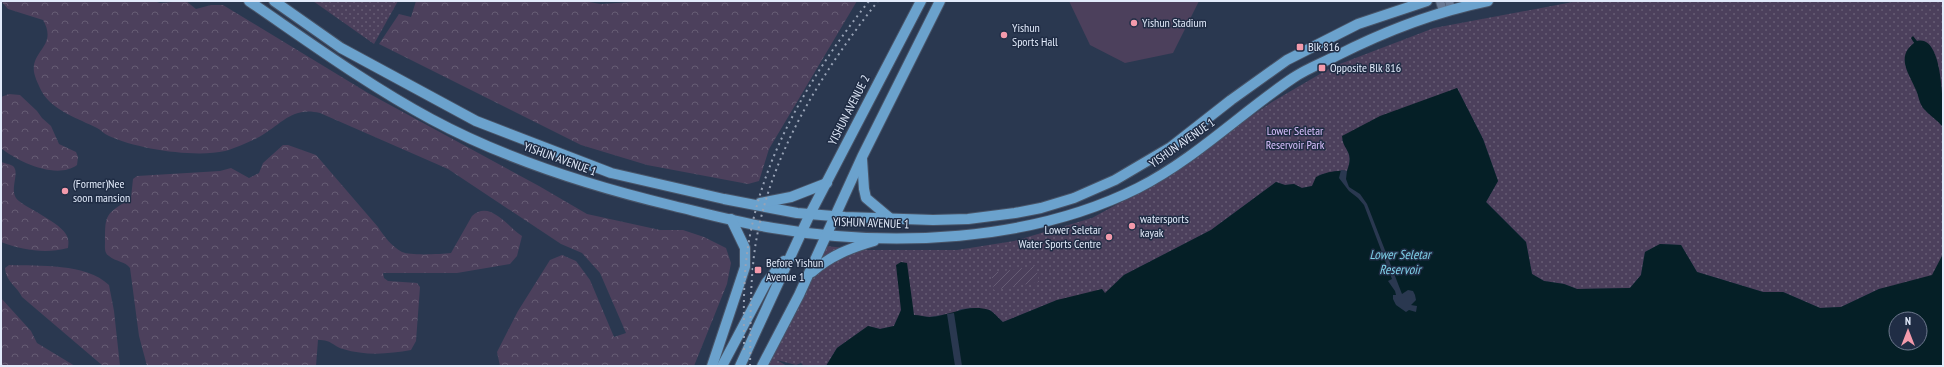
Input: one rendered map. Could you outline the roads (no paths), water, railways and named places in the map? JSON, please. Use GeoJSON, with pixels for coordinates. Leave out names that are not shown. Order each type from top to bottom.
{"type":"FeatureCollection","features":[{"type":"Feature","properties":{"kind":"main road","name":"YISHUN AVENUE 1"},"geometry":{"type":"LineString","coordinates":[[249,1],[356,75],[432,120],[487,145],[558,174],[608,190],[764,227],[827,235],[881,239],[998,231],[1063,218],[1101,204],[1140,187],[1174,166],[1295,76],[1366,41],[1448,7],[1488,1]]}},
{"type":"Feature","properties":{"kind":"main road","name":"YISHUN AVENUE 1"},"geometry":{"type":"LineString","coordinates":[[274,1],[341,48],[476,121],[611,173],[810,214],[933,220],[1015,213],[1041,208],[1074,198],[1115,180],[1171,147],[1231,100],[1287,60],[1358,24],[1427,1]]}},
{"type":"Feature","properties":{"kind":"main road","name":"YISHUN AVENUE 2"},"geometry":{"type":"LineString","coordinates":[[792,250],[922,1]]}},
{"type":"Feature","properties":{"kind":"main road"},"geometry":{"type":"LineString","coordinates":[[762,366],[810,273],[834,216],[862,157],[940,1]]}},
{"type":"Feature","properties":{"kind":"main road"},"geometry":{"type":"LineString","coordinates":[[862,157],[866,198],[891,219]]}},
{"type":"Feature","properties":{"kind":"main road"},"geometry":{"type":"LineString","coordinates":[[756,204],[791,196],[827,183]]}},
{"type":"Feature","properties":{"kind":"main road"},"geometry":{"type":"LineString","coordinates":[[985,216],[978,221],[978,228],[980,230],[998,231]]}},
{"type":"Feature","properties":{"kind":"main road"},"geometry":{"type":"LineString","coordinates":[[712,366],[745,267],[745,248],[731,220]]}},
{"type":"Feature","properties":{"kind":"main road"},"geometry":{"type":"LineString","coordinates":[[810,273],[825,261],[845,251],[881,239]]}},
{"type":"Feature","properties":{"kind":"main road"},"geometry":{"type":"LineString","coordinates":[[722,366],[766,283],[792,250]]}},
{"type":"Feature","properties":{"kind":"main road"},"geometry":{"type":"LineString","coordinates":[[740,366],[792,250]]}},
{"type":"Feature","properties":{"kind":"street"},"geometry":{"type":"LineString","coordinates":[[1440,1],[1448,7]]}},
{"type":"Feature","properties":{"kind":"water"},"geometry":{"type":"Polygon","coordinates":[[[1913,36],[1917,41],[1926,42],[1932,49],[1937,60],[1942,90],[1943,127],[1923,108],[1906,66],[1905,54],[1908,48],[1914,43],[1911,38],[1913,36]]]}},
{"type":"Feature","properties":{"kind":"water","name":"Lower Seletar Reservoir"},"geometry":{"type":"Polygon","coordinates":[[[1457,88],[1483,139],[1498,181],[1486,202],[1526,242],[1532,274],[1544,281],[1564,284],[1577,289],[1630,288],[1641,275],[1645,252],[1660,244],[1681,245],[1697,272],[1763,292],[1783,292],[1820,308],[1841,307],[1879,289],[1932,275],[1943,254],[1943,366],[826,366],[837,348],[868,326],[880,329],[894,326],[901,310],[896,265],[901,262],[907,263],[914,315],[930,317],[966,309],[981,308],[991,311],[1003,322],[1057,300],[1102,289],[1105,293],[1124,275],[1211,230],[1276,182],[1285,185],[1294,184],[1302,188],[1312,186],[1316,177],[1335,171],[1347,171],[1350,159],[1342,136],[1380,116],[1457,88]]]}},
{"type":"Feature","properties":{"kind":"railway"},"geometry":{"type":"LineString","coordinates":[[744,350],[744,295],[746,262],[752,225],[761,190],[789,123],[807,91],[826,60],[869,1]]}},
{"type":"Feature","properties":{"kind":"railway"},"geometry":{"type":"LineString","coordinates":[[750,366],[751,301],[754,252],[765,204],[775,172],[788,141],[820,83],[838,55],[878,1]]}},
{"type":"Feature","properties":{"kind":"place","name":"Yishun Stadium"},"geometry":{"type":"Point","coordinates":[1134,23]}},
{"type":"Feature","properties":{"kind":"place","name":"Yishun Sports Hall"},"geometry":{"type":"Point","coordinates":[1004,35]}},
{"type":"Feature","properties":{"kind":"place","name":"Blk 816"},"geometry":{"type":"Point","coordinates":[1300,47]}},
{"type":"Feature","properties":{"kind":"place","name":"Opposite Blk 816"},"geometry":{"type":"Point","coordinates":[1322,68]}},
{"type":"Feature","properties":{"kind":"place","name":"(Former)Nee soon mansion"},"geometry":{"type":"Point","coordinates":[65,191]}},
{"type":"Feature","properties":{"kind":"place","name":"watersports kayak"},"geometry":{"type":"Point","coordinates":[1132,226]}},
{"type":"Feature","properties":{"kind":"place","name":"Lower Seletar Water Sports Centre"},"geometry":{"type":"Point","coordinates":[1109,237]}},
{"type":"Feature","properties":{"kind":"place","name":"Before Yishun Avenue 1"},"geometry":{"type":"Point","coordinates":[758,270]}},
{"type":"Feature","properties":{"kind":"park label","name":"Lower Seletar Reservoir Park"},"geometry":{"type":"Point","coordinates":[1295,138]}}]}
